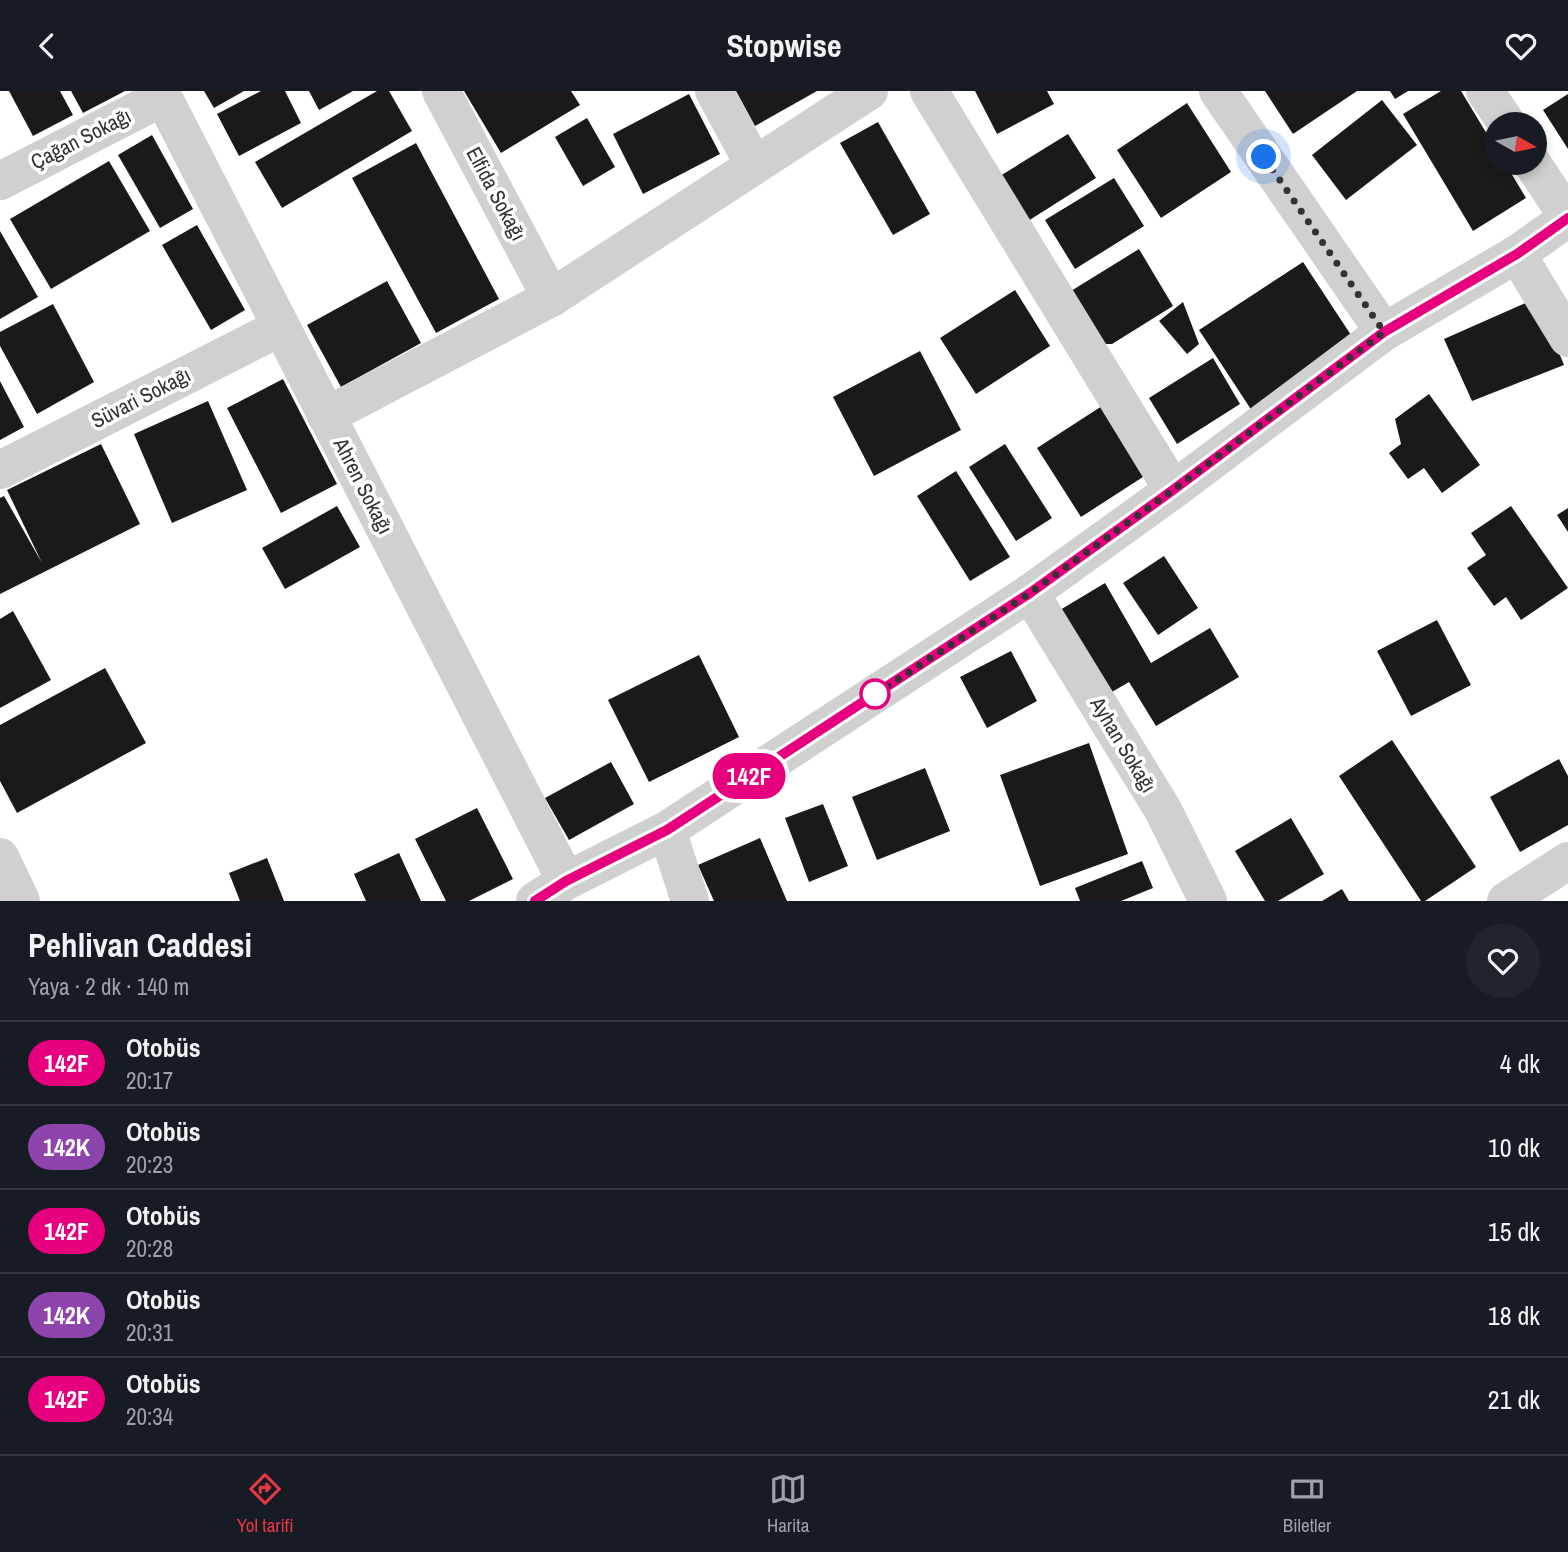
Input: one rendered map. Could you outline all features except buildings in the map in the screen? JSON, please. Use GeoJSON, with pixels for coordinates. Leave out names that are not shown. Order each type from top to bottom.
{"type":"FeatureCollection","features":[{"type":"Feature","properties":{"kind":"street","name":"Elfida Sokağı"},"geometry":{"type":"LineString","coordinates":[[441,91],[551,298]]}},
{"type":"Feature","properties":{"kind":"street"},"geometry":{"type":"LineString","coordinates":[[714,91],[754,165]]}},
{"type":"Feature","properties":{"kind":"street"},"geometry":{"type":"LineString","coordinates":[[326,415],[551,298],[869,91]]}},
{"type":"Feature","properties":{"kind":"street"},"geometry":{"type":"LineString","coordinates":[[929,91],[1173,490]]}},
{"type":"Feature","properties":{"kind":"street"},"geometry":{"type":"LineString","coordinates":[[1218,91],[1384,332]]}},
{"type":"Feature","properties":{"kind":"street"},"geometry":{"type":"LineString","coordinates":[[1485,91],[1499,112]]}},
{"type":"Feature","properties":{"kind":"street","name":"Çağan Sokağı"},"geometry":{"type":"LineString","coordinates":[[0,181],[161,94]]}},
{"type":"Feature","properties":{"kind":"street","name":"Ahren Sokağı"},"geometry":{"type":"LineString","coordinates":[[161,94],[326,415],[551,891]]}},
{"type":"Feature","properties":{"kind":"street"},"geometry":{"type":"LineString","coordinates":[[551,891],[667,830],[1030,593],[1384,332],[1517,254],[1568,217],[1540,175]]}},
{"type":"Feature","properties":{"kind":"street"},"geometry":{"type":"LineString","coordinates":[[1517,254],[1568,338]]}},
{"type":"Feature","properties":{"kind":"street","name":"Süvari Sokağı"},"geometry":{"type":"LineString","coordinates":[[0,470],[281,327]]}},
{"type":"Feature","properties":{"kind":"street","name":"Ayhan Sokağı"},"geometry":{"type":"LineString","coordinates":[[1030,593],[1163,810],[1208,901]]}},
{"type":"Feature","properties":{"kind":"street"},"geometry":{"type":"LineString","coordinates":[[667,830],[690,901]]}},
{"type":"Feature","properties":{"kind":"street"},"geometry":{"type":"LineString","coordinates":[[0,857],[22,901]]}},
{"type":"Feature","properties":{"kind":"street"},"geometry":{"type":"LineString","coordinates":[[1506,901],[1568,861]]}},
{"type":"Feature","properties":{"kind":"bus line","name":"142F"},"geometry":{"type":"LineString","coordinates":[[535,901],[566,881],[667,830],[1030,593],[1384,332],[1517,254],[1568,218]]}},
{"type":"Feature","properties":{"kind":"route"},"geometry":{"type":"LineString","coordinates":[[875,694],[871,697],[1030,593],[1384,332],[1264,157]]}}]}
